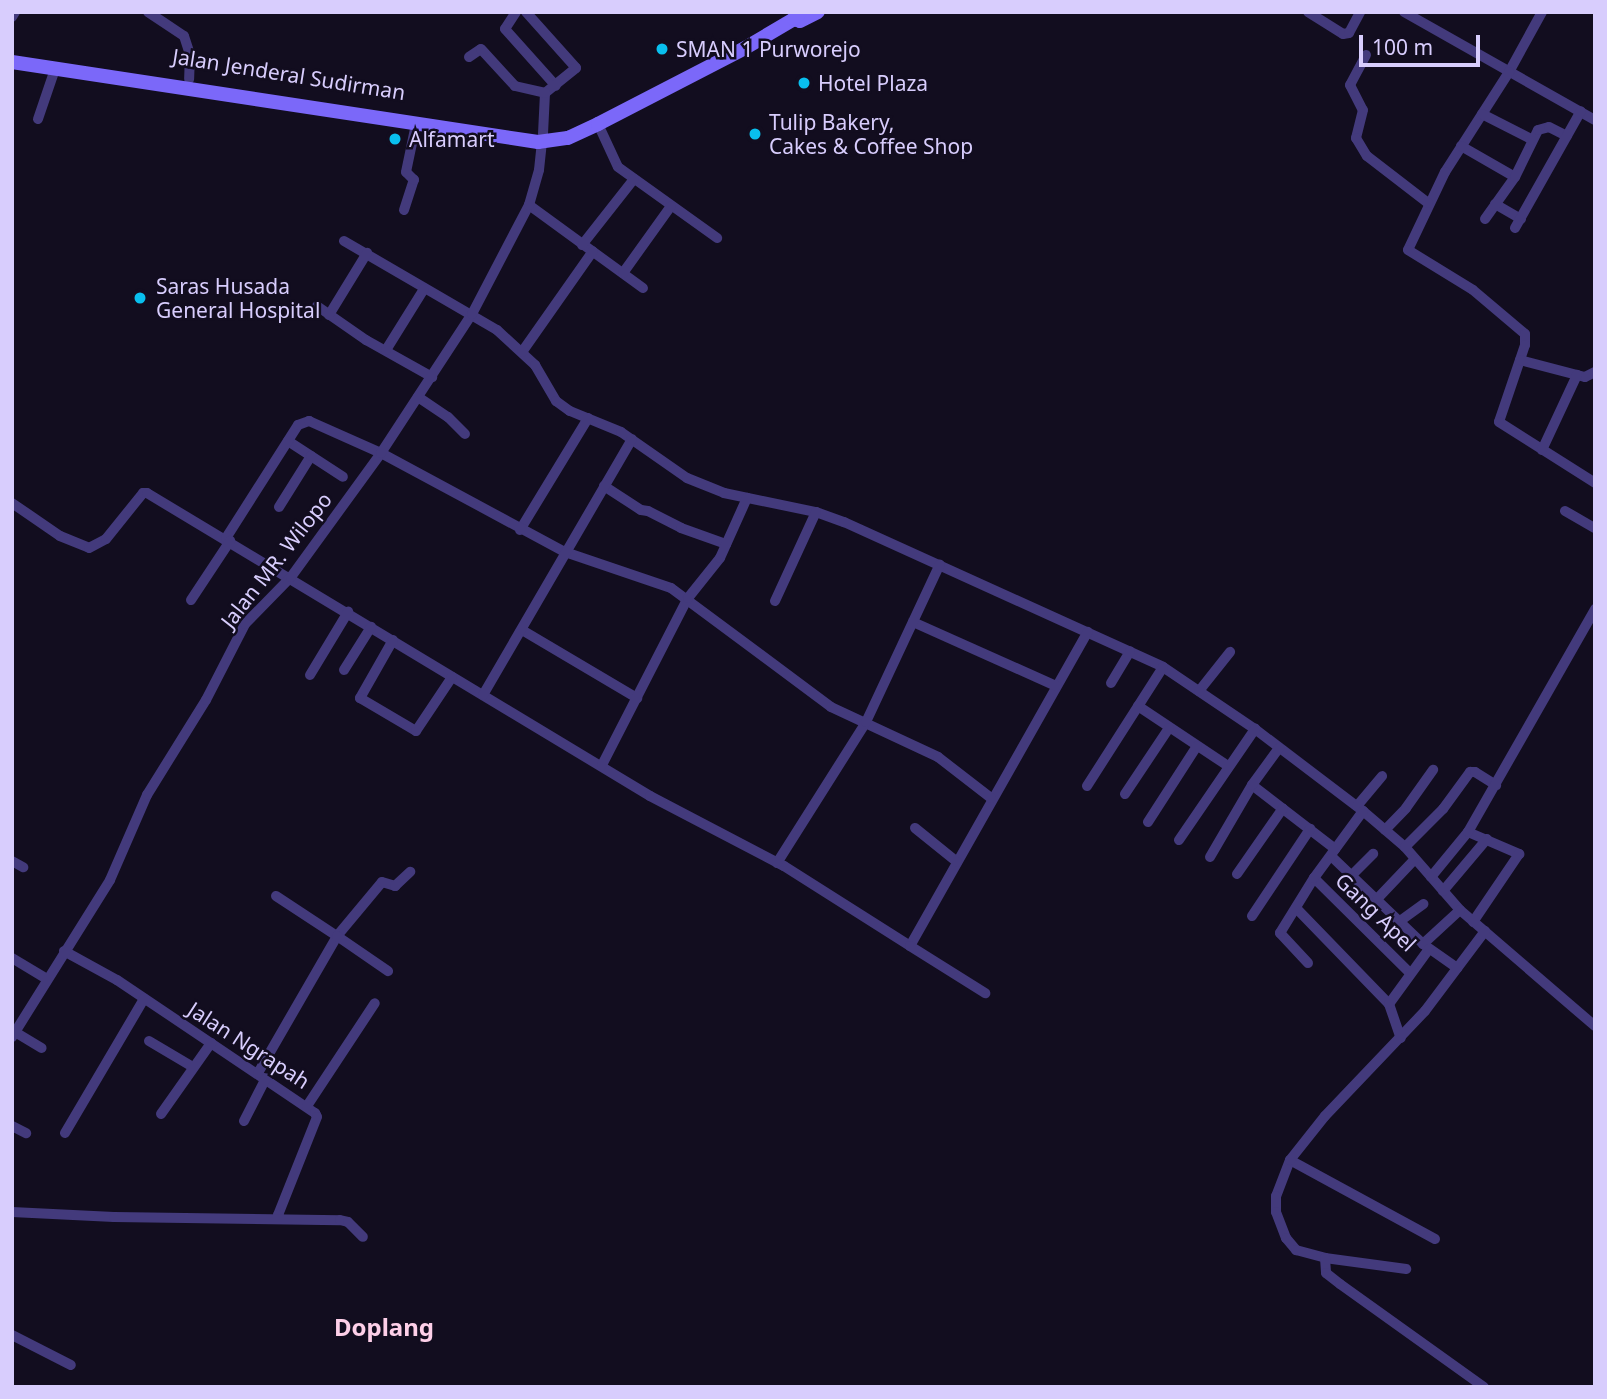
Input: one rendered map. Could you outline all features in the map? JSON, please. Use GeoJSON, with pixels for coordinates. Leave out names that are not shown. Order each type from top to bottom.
{"type":"FeatureCollection","features":[{"type":"Feature","properties":{"kind":"main road"},"geometry":{"type":"LineString","coordinates":[[559,137],[598,124],[745,48],[790,17],[800,21],[818,12]]}},
{"type":"Feature","properties":{"kind":"main road"},"geometry":{"type":"LineString","coordinates":[[559,137],[741,41],[752,41]]}},
{"type":"Feature","properties":{"kind":"main road","name":"Jalan Jenderal Sudirman"},"geometry":{"type":"LineString","coordinates":[[12,53],[97,70],[542,138]]}},
{"type":"Feature","properties":{"kind":"main road","name":"Jalan Jenderal Sudirman"},"geometry":{"type":"LineString","coordinates":[[12,62],[55,69],[97,70]]}},
{"type":"Feature","properties":{"kind":"main road","name":"Jalan Jenderal Sudirman"},"geometry":{"type":"LineString","coordinates":[[154,79],[189,79],[263,95]]}},
{"type":"Feature","properties":{"kind":"main road","name":"Jalan Jenderal Sudirman"},"geometry":{"type":"LineString","coordinates":[[374,113],[416,124],[542,138],[559,137]]}},
{"type":"Feature","properties":{"kind":"street"},"geometry":{"type":"LineString","coordinates":[[148,12],[184,36],[190,54],[189,79]]}},
{"type":"Feature","properties":{"kind":"street"},"geometry":{"type":"LineString","coordinates":[[516,12],[505,29],[556,86]]}},
{"type":"Feature","properties":{"kind":"street"},"geometry":{"type":"LineString","coordinates":[[469,57],[481,49],[515,86],[545,93],[556,86],[576,68],[526,12]]}},
{"type":"Feature","properties":{"kind":"street"},"geometry":{"type":"LineString","coordinates":[[1308,12],[1343,34],[1349,33],[1360,12]]}},
{"type":"Feature","properties":{"kind":"street"},"geometry":{"type":"LineString","coordinates":[[1404,12],[1595,120]]}},
{"type":"Feature","properties":{"kind":"street"},"geometry":{"type":"LineString","coordinates":[[1542,12],[1509,72],[1428,203],[1409,244],[1409,253],[1473,290],[1525,334],[1520,360],[1499,419],[1501,424],[1595,483]]}},
{"type":"Feature","properties":{"kind":"street"},"geometry":{"type":"LineString","coordinates":[[1366,55],[1350,85],[1363,110],[1356,138],[1367,156],[1428,203]]}},
{"type":"Feature","properties":{"kind":"street"},"geometry":{"type":"LineString","coordinates":[[38,119],[55,69]]}},
{"type":"Feature","properties":{"kind":"street","name":"Jalan MR. Wilopo"},"geometry":{"type":"LineString","coordinates":[[14,1031],[110,880],[147,795],[206,700],[245,624],[291,577],[381,453],[472,314],[529,205],[539,170],[545,93]]}},
{"type":"Feature","properties":{"kind":"street"},"geometry":{"type":"LineString","coordinates":[[1515,228],[1581,111]]}},
{"type":"Feature","properties":{"kind":"street"},"geometry":{"type":"LineString","coordinates":[[1482,114],[1531,139]]}},
{"type":"Feature","properties":{"kind":"street"},"geometry":{"type":"LineString","coordinates":[[404,209],[414,180],[406,172],[416,124]]}},
{"type":"Feature","properties":{"kind":"street"},"geometry":{"type":"LineString","coordinates":[[598,124],[618,167],[717,237]]}},
{"type":"Feature","properties":{"kind":"street"},"geometry":{"type":"LineString","coordinates":[[1485,219],[1516,177],[1531,139],[1544,126],[1567,136]]}},
{"type":"Feature","properties":{"kind":"street"},"geometry":{"type":"LineString","coordinates":[[1461,146],[1516,177]]}},
{"type":"Feature","properties":{"kind":"street"},"geometry":{"type":"LineString","coordinates":[[582,244],[634,179]]}},
{"type":"Feature","properties":{"kind":"street"},"geometry":{"type":"LineString","coordinates":[[1495,204],[1521,219]]}},
{"type":"Feature","properties":{"kind":"street"},"geometry":{"type":"LineString","coordinates":[[529,205],[643,289]]}},
{"type":"Feature","properties":{"kind":"street"},"geometry":{"type":"LineString","coordinates":[[623,273],[671,205]]}},
{"type":"Feature","properties":{"kind":"street"},"geometry":{"type":"LineString","coordinates":[[344,241],[472,314],[535,365],[556,401],[632,439],[687,478],[724,493],[816,512],[940,564],[1163,667],[1255,729],[1360,809],[1405,847],[1460,910],[1595,1026]]}},
{"type":"Feature","properties":{"kind":"street"},"geometry":{"type":"LineString","coordinates":[[522,352],[593,251]]}},
{"type":"Feature","properties":{"kind":"street"},"geometry":{"type":"LineString","coordinates":[[329,315],[367,253]]}},
{"type":"Feature","properties":{"kind":"street"},"geometry":{"type":"LineString","coordinates":[[386,351],[424,289]]}},
{"type":"Feature","properties":{"kind":"street"},"geometry":{"type":"LineString","coordinates":[[317,306],[432,377]]}},
{"type":"Feature","properties":{"kind":"street"},"geometry":{"type":"LineString","coordinates":[[1520,360],[1585,377],[1595,372]]}},
{"type":"Feature","properties":{"kind":"street"},"geometry":{"type":"LineString","coordinates":[[1542,450],[1577,375]]}},
{"type":"Feature","properties":{"kind":"street"},"geometry":{"type":"LineString","coordinates":[[418,397],[448,417],[465,434]]}},
{"type":"Feature","properties":{"kind":"street"},"geometry":{"type":"LineString","coordinates":[[520,530],[587,418]]}},
{"type":"Feature","properties":{"kind":"street"},"geometry":{"type":"LineString","coordinates":[[191,600],[298,425],[306,421],[381,453],[565,552],[671,588],[688,598],[819,699],[938,757],[991,799]]}},
{"type":"Feature","properties":{"kind":"street"},"geometry":{"type":"LineString","coordinates":[[483,695],[632,439]]}},
{"type":"Feature","properties":{"kind":"street"},"geometry":{"type":"LineString","coordinates":[[288,441],[343,477]]}},
{"type":"Feature","properties":{"kind":"street"},"geometry":{"type":"LineString","coordinates":[[279,507],[311,456]]}},
{"type":"Feature","properties":{"kind":"street"},"geometry":{"type":"LineString","coordinates":[[604,486],[641,510],[726,544]]}},
{"type":"Feature","properties":{"kind":"street"},"geometry":{"type":"LineString","coordinates":[[12,503],[60,536],[89,548],[106,539],[145,492],[228,539],[650,796],[777,863],[985,993]]}},
{"type":"Feature","properties":{"kind":"street"},"geometry":{"type":"LineString","coordinates":[[602,765],[688,598],[720,558],[747,498]]}},
{"type":"Feature","properties":{"kind":"street"},"geometry":{"type":"LineString","coordinates":[[1565,511],[1595,528]]}},
{"type":"Feature","properties":{"kind":"street"},"geometry":{"type":"LineString","coordinates":[[775,601],[816,512]]}},
{"type":"Feature","properties":{"kind":"street"},"geometry":{"type":"LineString","coordinates":[[777,863],[866,722],[940,564]]}},
{"type":"Feature","properties":{"kind":"street"},"geometry":{"type":"LineString","coordinates":[[1431,877],[1468,832],[1594,611]]}},
{"type":"Feature","properties":{"kind":"street"},"geometry":{"type":"LineString","coordinates":[[310,675],[348,612]]}},
{"type":"Feature","properties":{"kind":"street"},"geometry":{"type":"LineString","coordinates":[[913,622],[1056,686]]}},
{"type":"Feature","properties":{"kind":"street"},"geometry":{"type":"LineString","coordinates":[[344,670],[371,627]]}},
{"type":"Feature","properties":{"kind":"street"},"geometry":{"type":"LineString","coordinates":[[522,630],[637,698]]}},
{"type":"Feature","properties":{"kind":"street"},"geometry":{"type":"LineString","coordinates":[[910,946],[1088,632]]}},
{"type":"Feature","properties":{"kind":"street"},"geometry":{"type":"LineString","coordinates":[[393,640],[360,698],[416,731],[452,677]]}},
{"type":"Feature","properties":{"kind":"street"},"geometry":{"type":"LineString","coordinates":[[1111,683],[1130,651]]}},
{"type":"Feature","properties":{"kind":"street"},"geometry":{"type":"LineString","coordinates":[[1199,691],[1230,652]]}},
{"type":"Feature","properties":{"kind":"street"},"geometry":{"type":"LineString","coordinates":[[1087,786],[1163,667]]}},
{"type":"Feature","properties":{"kind":"street"},"geometry":{"type":"LineString","coordinates":[[1138,706],[1228,766]]}},
{"type":"Feature","properties":{"kind":"street"},"geometry":{"type":"LineString","coordinates":[[1125,794],[1169,728]]}},
{"type":"Feature","properties":{"kind":"street"},"geometry":{"type":"LineString","coordinates":[[1179,840],[1255,729]]}},
{"type":"Feature","properties":{"kind":"street"},"geometry":{"type":"LineString","coordinates":[[1148,822],[1197,746]]}},
{"type":"Feature","properties":{"kind":"street"},"geometry":{"type":"LineString","coordinates":[[1210,857],[1252,785],[1279,748]]}},
{"type":"Feature","properties":{"kind":"street"},"geometry":{"type":"LineString","coordinates":[[1385,830],[1406,808],[1433,770]]}},
{"type":"Feature","properties":{"kind":"street"},"geometry":{"type":"LineString","coordinates":[[1405,847],[1443,809],[1470,772],[1475,772],[1496,786]]}},
{"type":"Feature","properties":{"kind":"street"},"geometry":{"type":"LineString","coordinates":[[1308,963],[1280,934],[1382,776]]}},
{"type":"Feature","properties":{"kind":"street"},"geometry":{"type":"LineString","coordinates":[[1252,785],[1310,829],[1377,900],[1426,946],[1457,968]]}},
{"type":"Feature","properties":{"kind":"street"},"geometry":{"type":"LineString","coordinates":[[1237,874],[1283,808]]}},
{"type":"Feature","properties":{"kind":"street"},"geometry":{"type":"LineString","coordinates":[[915,828],[957,863]]}},
{"type":"Feature","properties":{"kind":"street"},"geometry":{"type":"LineString","coordinates":[[1252,916],[1310,829]]}},
{"type":"Feature","properties":{"kind":"street"},"geometry":{"type":"LineString","coordinates":[[1468,832],[1519,854],[1473,922]]}},
{"type":"Feature","properties":{"kind":"street"},"geometry":{"type":"LineString","coordinates":[[1443,891],[1487,839]]}},
{"type":"Feature","properties":{"kind":"street"},"geometry":{"type":"LineString","coordinates":[[1352,875],[1373,854]]}},
{"type":"Feature","properties":{"kind":"street"},"geometry":{"type":"LineString","coordinates":[[1377,900],[1415,859]]}},
{"type":"Feature","properties":{"kind":"street"},"geometry":{"type":"LineString","coordinates":[[12,860],[23,867]]}},
{"type":"Feature","properties":{"kind":"street"},"geometry":{"type":"LineString","coordinates":[[244,1121],[262,1076],[337,936],[382,882],[395,886],[410,872]]}},
{"type":"Feature","properties":{"kind":"street","name":"Gang Apel"},"geometry":{"type":"LineString","coordinates":[[1314,878],[1410,973]]}},
{"type":"Feature","properties":{"kind":"street"},"geometry":{"type":"LineString","coordinates":[[276,896],[388,971]]}},
{"type":"Feature","properties":{"kind":"street"},"geometry":{"type":"LineString","coordinates":[[1400,921],[1423,904]]}},
{"type":"Feature","properties":{"kind":"street"},"geometry":{"type":"LineString","coordinates":[[1296,908],[1389,1004],[1401,1038]]}},
{"type":"Feature","properties":{"kind":"street"},"geometry":{"type":"LineString","coordinates":[[1389,1004],[1426,946],[1460,910]]}},
{"type":"Feature","properties":{"kind":"street"},"geometry":{"type":"LineString","coordinates":[[1406,1269],[1325,1258],[1296,1250],[1276,1216],[1276,1196],[1290,1160],[1325,1116],[1401,1038],[1485,931]]}},
{"type":"Feature","properties":{"kind":"street","name":"Jalan Ngrapah"},"geometry":{"type":"LineString","coordinates":[[64,951],[117,980],[307,1106],[317,1117],[278,1215],[280,1218]]}},
{"type":"Feature","properties":{"kind":"street"},"geometry":{"type":"LineString","coordinates":[[12,958],[47,979]]}},
{"type":"Feature","properties":{"kind":"street"},"geometry":{"type":"LineString","coordinates":[[65,1133],[144,999]]}},
{"type":"Feature","properties":{"kind":"street"},"geometry":{"type":"LineString","coordinates":[[307,1106],[375,1003]]}},
{"type":"Feature","properties":{"kind":"street"},"geometry":{"type":"LineString","coordinates":[[14,1031],[42,1048]]}},
{"type":"Feature","properties":{"kind":"street"},"geometry":{"type":"LineString","coordinates":[[149,1041],[193,1067]]}},
{"type":"Feature","properties":{"kind":"street"},"geometry":{"type":"LineString","coordinates":[[161,1114],[211,1043]]}},
{"type":"Feature","properties":{"kind":"street"},"geometry":{"type":"LineString","coordinates":[[12,1126],[26,1133]]}},
{"type":"Feature","properties":{"kind":"street"},"geometry":{"type":"LineString","coordinates":[[1290,1160],[1435,1238]]}},
{"type":"Feature","properties":{"kind":"street"},"geometry":{"type":"LineString","coordinates":[[12,1212],[114,1217],[345,1220],[363,1237]]}},
{"type":"Feature","properties":{"kind":"street"},"geometry":{"type":"LineString","coordinates":[[1325,1258],[1326,1273],[1484,1387]]}},
{"type":"Feature","properties":{"kind":"street"},"geometry":{"type":"LineString","coordinates":[[12,1335],[71,1365]]}},
{"type":"Feature","properties":{"kind":"place","name":"SMAN 1 Purworejo"},"geometry":{"type":"Point","coordinates":[662,49]}},
{"type":"Feature","properties":{"kind":"place","name":"Hotel Plaza"},"geometry":{"type":"Point","coordinates":[804,83]}},
{"type":"Feature","properties":{"kind":"place","name":"Tulip Bakery, Cakes & Coffee Shop"},"geometry":{"type":"Point","coordinates":[755,134]}},
{"type":"Feature","properties":{"kind":"place","name":"Alfamart"},"geometry":{"type":"Point","coordinates":[395,139]}},
{"type":"Feature","properties":{"kind":"place","name":"Saras Husada General Hospital"},"geometry":{"type":"Point","coordinates":[140,298]}},
{"type":"Feature","properties":{"kind":"district","name":"Doplang"},"geometry":{"type":"Point","coordinates":[384,1327]}}]}
